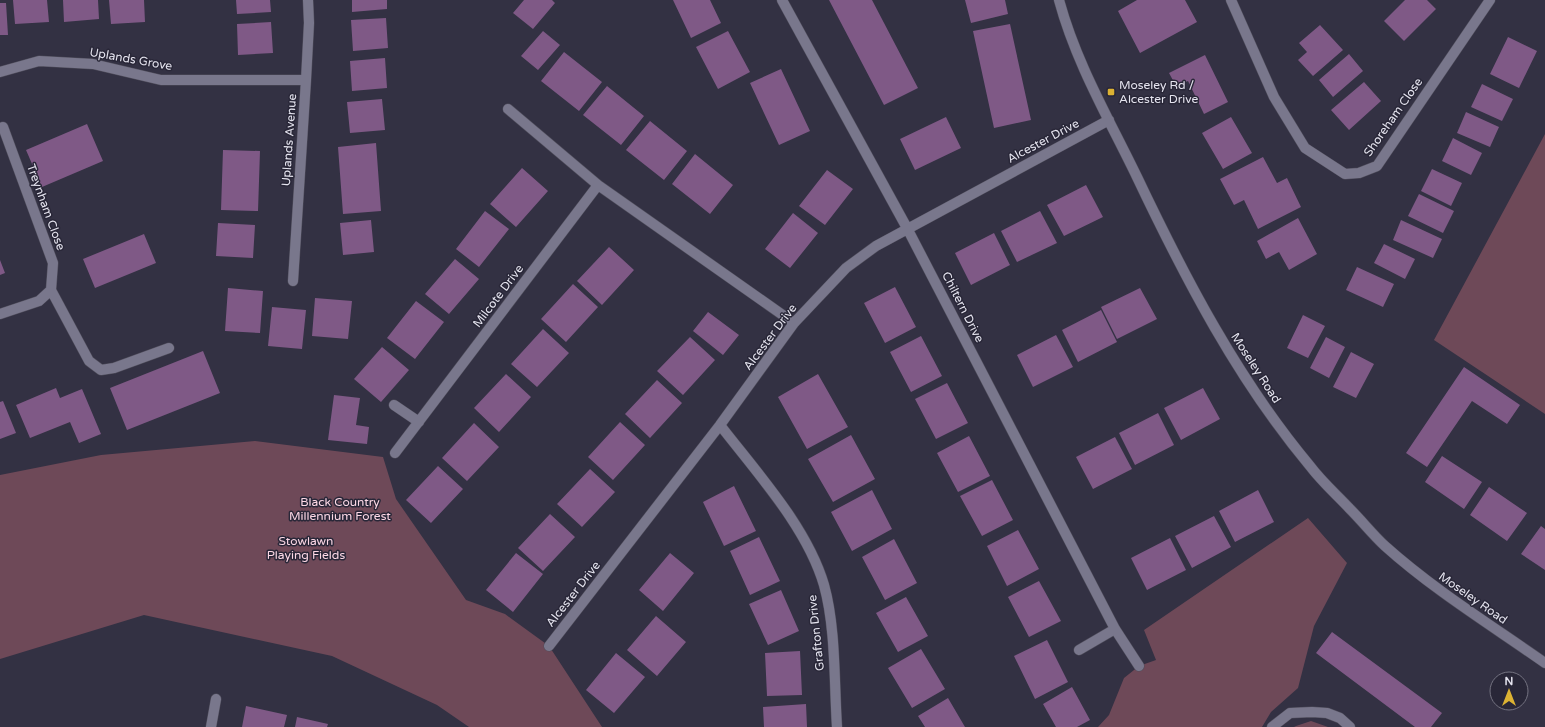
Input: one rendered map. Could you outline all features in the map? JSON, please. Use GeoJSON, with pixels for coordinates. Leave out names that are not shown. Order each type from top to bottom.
{"type":"FeatureCollection","features":[{"type":"Feature","properties":{"kind":"street","name":"Uplands Avenue"},"geometry":{"type":"LineString","coordinates":[[293,282],[306,80],[309,23],[308,0]]}},
{"type":"Feature","properties":{"kind":"street","name":"Chiltern Drive"},"geometry":{"type":"LineString","coordinates":[[782,0],[907,228],[1115,629],[1139,666]]}},
{"type":"Feature","properties":{"kind":"street","name":"Moseley Road"},"geometry":{"type":"LineString","coordinates":[[1059,0],[1069,34],[1151,207],[1200,302],[1231,354],[1278,426],[1310,467],[1384,545],[1431,585],[1545,663]]}},
{"type":"Feature","properties":{"kind":"street","name":"Shoreham Close"},"geometry":{"type":"LineString","coordinates":[[1231,0],[1274,97],[1304,148],[1345,174],[1359,173],[1378,166],[1490,0]]}},
{"type":"Feature","properties":{"kind":"street","name":"Uplands Grove"},"geometry":{"type":"LineString","coordinates":[[0,72],[39,61],[93,64],[161,80],[306,80]]}},
{"type":"Feature","properties":{"kind":"street"},"geometry":{"type":"LineString","coordinates":[[508,109],[598,185],[794,322]]}},
{"type":"Feature","properties":{"kind":"street","name":"Alcester Drive"},"geometry":{"type":"LineString","coordinates":[[550,646],[720,425],[794,322],[846,268],[876,246],[907,228],[1109,120]]}},
{"type":"Feature","properties":{"kind":"street","name":"Treynham Close"},"geometry":{"type":"LineString","coordinates":[[3,127],[53,263],[51,290]]}},
{"type":"Feature","properties":{"kind":"street","name":"Milcote Drive"},"geometry":{"type":"LineString","coordinates":[[395,453],[598,185]]}},
{"type":"Feature","properties":{"kind":"street"},"geometry":{"type":"LineString","coordinates":[[0,314],[39,301],[51,290],[89,361],[101,370],[114,368],[169,348]]}},
{"type":"Feature","properties":{"kind":"street"},"geometry":{"type":"LineString","coordinates":[[394,405],[418,422]]}},
{"type":"Feature","properties":{"kind":"street","name":"Grafton Drive"},"geometry":{"type":"LineString","coordinates":[[720,425],[800,530],[824,585],[832,634],[837,727]]}},
{"type":"Feature","properties":{"kind":"street"},"geometry":{"type":"LineString","coordinates":[[1079,650],[1115,629]]}},
{"type":"Feature","properties":{"kind":"street"},"geometry":{"type":"LineString","coordinates":[[211,727],[216,699]]}},
{"type":"Feature","properties":{"kind":"street"},"geometry":{"type":"LineString","coordinates":[[1272,727],[1290,713],[1312,712],[1327,713],[1340,718],[1350,727]]}},
{"type":"Feature","properties":{"kind":"green space"},"geometry":{"type":"Polygon","coordinates":[[[1545,134],[1545,414],[1434,340],[1545,134]]]}},
{"type":"Feature","properties":{"kind":"green space","name":"Stowlawn Playing Fields"},"geometry":{"type":"Polygon","coordinates":[[[255,441],[383,457],[396,499],[466,600],[505,614],[549,646],[602,727],[469,727],[437,705],[332,656],[144,615],[0,659],[0,475],[101,455],[255,441]]]}},
{"type":"Feature","properties":{"kind":"green space"},"geometry":{"type":"Polygon","coordinates":[[[1308,518],[1347,563],[1314,626],[1298,688],[1271,712],[1262,727],[1098,727],[1109,715],[1124,678],[1139,666],[1156,660],[1144,630],[1308,518]]]}},
{"type":"Feature","properties":{"kind":"green space"},"geometry":{"type":"Polygon","coordinates":[[[1311,721],[1328,727],[1294,727],[1296,726],[1311,721]]]}},
{"type":"Feature","properties":{"kind":"building"},"geometry":{"type":"Polygon","coordinates":[[[13,0],[47,0],[49,22],[15,24],[13,0]]]}},
{"type":"Feature","properties":{"kind":"building"},"geometry":{"type":"Polygon","coordinates":[[[63,0],[98,0],[99,19],[64,22],[63,0]]]}},
{"type":"Feature","properties":{"kind":"building"},"geometry":{"type":"Polygon","coordinates":[[[109,0],[144,0],[145,22],[111,24],[109,0]]]}},
{"type":"Feature","properties":{"kind":"building"},"geometry":{"type":"Polygon","coordinates":[[[236,0],[270,0],[271,12],[237,14],[236,0]]]}},
{"type":"Feature","properties":{"kind":"building"},"geometry":{"type":"Polygon","coordinates":[[[352,0],[387,0],[387,9],[352,12],[352,0]]]}},
{"type":"Feature","properties":{"kind":"building"},"geometry":{"type":"Polygon","coordinates":[[[524,0],[552,0],[555,3],[533,29],[513,13],[524,0]]]}},
{"type":"Feature","properties":{"kind":"building"},"geometry":{"type":"Polygon","coordinates":[[[673,0],[710,0],[721,23],[691,38],[673,0]]]}},
{"type":"Feature","properties":{"kind":"building"},"geometry":{"type":"Polygon","coordinates":[[[829,0],[872,0],[918,88],[884,105],[829,0]]]}},
{"type":"Feature","properties":{"kind":"building"},"geometry":{"type":"Polygon","coordinates":[[[965,0],[1005,0],[1008,14],[971,23],[965,0]]]}},
{"type":"Feature","properties":{"kind":"building"},"geometry":{"type":"Polygon","coordinates":[[[1137,0],[1185,0],[1197,22],[1140,53],[1118,11],[1137,0]]]}},
{"type":"Feature","properties":{"kind":"building"},"geometry":{"type":"Polygon","coordinates":[[[1405,0],[1427,0],[1436,9],[1404,41],[1384,21],[1405,0]]]}},
{"type":"Feature","properties":{"kind":"building"},"geometry":{"type":"Polygon","coordinates":[[[0,3],[6,3],[8,35],[0,35],[0,3]]]}},
{"type":"Feature","properties":{"kind":"building"},"geometry":{"type":"Polygon","coordinates":[[[386,18],[388,48],[353,51],[351,20],[386,18]]]}},
{"type":"Feature","properties":{"kind":"building"},"geometry":{"type":"Polygon","coordinates":[[[271,22],[273,53],[238,55],[237,24],[271,22]]]}},
{"type":"Feature","properties":{"kind":"building"},"geometry":{"type":"Polygon","coordinates":[[[1010,24],[1031,120],[994,128],[973,31],[1010,24]]]}},
{"type":"Feature","properties":{"kind":"building"},"geometry":{"type":"Polygon","coordinates":[[[1320,25],[1343,50],[1313,76],[1298,60],[1307,52],[1299,43],[1320,25]]]}},
{"type":"Feature","properties":{"kind":"building"},"geometry":{"type":"Polygon","coordinates":[[[543,31],[560,45],[538,70],[521,56],[543,31]]]}},
{"type":"Feature","properties":{"kind":"building"},"geometry":{"type":"Polygon","coordinates":[[[728,31],[750,72],[718,89],[696,47],[728,31]]]}},
{"type":"Feature","properties":{"kind":"building"},"geometry":{"type":"Polygon","coordinates":[[[1508,37],[1537,51],[1519,88],[1490,74],[1508,37]]]}},
{"type":"Feature","properties":{"kind":"building"},"geometry":{"type":"Polygon","coordinates":[[[564,52],[602,82],[579,111],[541,81],[564,52]]]}},
{"type":"Feature","properties":{"kind":"building"},"geometry":{"type":"Polygon","coordinates":[[[1349,54],[1363,71],[1333,97],[1319,80],[1349,54]]]}},
{"type":"Feature","properties":{"kind":"building"},"geometry":{"type":"Polygon","coordinates":[[[1205,55],[1228,102],[1204,114],[1188,81],[1176,86],[1169,73],[1205,55]]]}},
{"type":"Feature","properties":{"kind":"building"},"geometry":{"type":"Polygon","coordinates":[[[385,58],[387,88],[352,91],[350,61],[385,58]]]}},
{"type":"Feature","properties":{"kind":"building"},"geometry":{"type":"Polygon","coordinates":[[[781,69],[810,131],[779,145],[750,83],[781,69]]]}},
{"type":"Feature","properties":{"kind":"building"},"geometry":{"type":"Polygon","coordinates":[[[1364,82],[1381,101],[1349,130],[1331,110],[1364,82]]]}},
{"type":"Feature","properties":{"kind":"building"},"geometry":{"type":"Polygon","coordinates":[[[1482,84],[1513,99],[1502,121],[1471,107],[1482,84]]]}},
{"type":"Feature","properties":{"kind":"building"},"geometry":{"type":"Polygon","coordinates":[[[607,86],[644,116],[621,145],[583,115],[607,86]]]}},
{"type":"Feature","properties":{"kind":"building"},"geometry":{"type":"Polygon","coordinates":[[[382,99],[385,130],[350,133],[347,102],[382,99]]]}},
{"type":"Feature","properties":{"kind":"building"},"geometry":{"type":"Polygon","coordinates":[[[1466,112],[1499,127],[1490,147],[1457,133],[1466,112]]]}},
{"type":"Feature","properties":{"kind":"building"},"geometry":{"type":"Polygon","coordinates":[[[946,117],[961,148],[915,170],[900,139],[946,117]]]}},
{"type":"Feature","properties":{"kind":"building"},"geometry":{"type":"Polygon","coordinates":[[[1231,117],[1252,153],[1223,169],[1202,133],[1231,117]]]}},
{"type":"Feature","properties":{"kind":"building"},"geometry":{"type":"Polygon","coordinates":[[[650,121],[687,151],[664,180],[626,150],[650,121]]]}},
{"type":"Feature","properties":{"kind":"building"},"geometry":{"type":"Polygon","coordinates":[[[87,124],[103,161],[42,187],[26,150],[87,124]]]}},
{"type":"Feature","properties":{"kind":"building"},"geometry":{"type":"Polygon","coordinates":[[[1453,138],[1482,153],[1471,175],[1442,161],[1453,138]]]}},
{"type":"Feature","properties":{"kind":"building"},"geometry":{"type":"Polygon","coordinates":[[[376,143],[381,211],[343,214],[338,147],[376,143]]]}},
{"type":"Feature","properties":{"kind":"building"},"geometry":{"type":"Polygon","coordinates":[[[223,150],[260,151],[258,211],[221,210],[223,150]]]}},
{"type":"Feature","properties":{"kind":"building"},"geometry":{"type":"Polygon","coordinates":[[[695,154],[733,185],[710,214],[672,184],[695,154]]]}},
{"type":"Feature","properties":{"kind":"building"},"geometry":{"type":"Polygon","coordinates":[[[1263,157],[1277,183],[1287,178],[1301,207],[1258,229],[1244,200],[1234,205],[1220,179],[1263,157]]]}},
{"type":"Feature","properties":{"kind":"building"},"geometry":{"type":"Polygon","coordinates":[[[522,168],[548,191],[516,227],[490,204],[522,168]]]}},
{"type":"Feature","properties":{"kind":"building"},"geometry":{"type":"Polygon","coordinates":[[[1432,169],[1462,183],[1451,206],[1421,191],[1432,169]]]}},
{"type":"Feature","properties":{"kind":"building"},"geometry":{"type":"Polygon","coordinates":[[[827,170],[853,189],[825,225],[799,206],[827,170]]]}},
{"type":"Feature","properties":{"kind":"building"},"geometry":{"type":"Polygon","coordinates":[[[1086,185],[1103,217],[1064,236],[1047,205],[1086,185]]]}},
{"type":"Feature","properties":{"kind":"building"},"geometry":{"type":"Polygon","coordinates":[[[1419,194],[1454,211],[1443,233],[1408,216],[1419,194]]]}},
{"type":"Feature","properties":{"kind":"building"},"geometry":{"type":"Polygon","coordinates":[[[485,211],[509,229],[479,267],[456,249],[485,211]]]}},
{"type":"Feature","properties":{"kind":"building"},"geometry":{"type":"Polygon","coordinates":[[[1040,211],[1057,243],[1017,262],[1001,231],[1040,211]]]}},
{"type":"Feature","properties":{"kind":"building"},"geometry":{"type":"Polygon","coordinates":[[[793,213],[818,233],[790,268],[765,249],[793,213]]]}},
{"type":"Feature","properties":{"kind":"building"},"geometry":{"type":"Polygon","coordinates":[[[1298,218],[1317,254],[1289,270],[1279,252],[1266,259],[1257,241],[1298,218]]]}},
{"type":"Feature","properties":{"kind":"building"},"geometry":{"type":"Polygon","coordinates":[[[371,220],[374,252],[343,255],[340,223],[371,220]]]}},
{"type":"Feature","properties":{"kind":"building"},"geometry":{"type":"Polygon","coordinates":[[[1401,220],[1442,239],[1433,258],[1393,240],[1401,220]]]}},
{"type":"Feature","properties":{"kind":"building"},"geometry":{"type":"Polygon","coordinates":[[[218,223],[255,225],[253,258],[216,256],[218,223]]]}},
{"type":"Feature","properties":{"kind":"building"},"geometry":{"type":"Polygon","coordinates":[[[994,233],[1010,265],[971,285],[955,253],[994,233]]]}},
{"type":"Feature","properties":{"kind":"building"},"geometry":{"type":"Polygon","coordinates":[[[144,234],[156,263],[95,288],[83,259],[144,234]]]}},
{"type":"Feature","properties":{"kind":"building"},"geometry":{"type":"Polygon","coordinates":[[[1384,244],[1415,259],[1405,279],[1374,263],[1384,244]]]}},
{"type":"Feature","properties":{"kind":"building"},"geometry":{"type":"Polygon","coordinates":[[[609,247],[634,270],[602,305],[577,281],[609,247]]]}},
{"type":"Feature","properties":{"kind":"building"},"geometry":{"type":"Polygon","coordinates":[[[455,259],[479,279],[449,314],[425,294],[455,259]]]}},
{"type":"Feature","properties":{"kind":"building"},"geometry":{"type":"Polygon","coordinates":[[[0,260],[5,273],[0,275],[0,260]]]}},
{"type":"Feature","properties":{"kind":"building"},"geometry":{"type":"Polygon","coordinates":[[[1357,267],[1394,284],[1383,307],[1346,290],[1357,267]]]}},
{"type":"Feature","properties":{"kind":"building"},"geometry":{"type":"Polygon","coordinates":[[[573,284],[598,307],[566,342],[541,319],[573,284]]]}},
{"type":"Feature","properties":{"kind":"building"},"geometry":{"type":"Polygon","coordinates":[[[895,287],[916,327],[885,343],[864,303],[895,287]]]}},
{"type":"Feature","properties":{"kind":"building"},"geometry":{"type":"Polygon","coordinates":[[[228,288],[263,291],[260,333],[225,331],[228,288]]]}},
{"type":"Feature","properties":{"kind":"building"},"geometry":{"type":"Polygon","coordinates":[[[1140,288],[1157,319],[1117,339],[1101,307],[1140,288]]]}},
{"type":"Feature","properties":{"kind":"building"},"geometry":{"type":"Polygon","coordinates":[[[315,298],[352,301],[348,339],[312,336],[315,298]]]}},
{"type":"Feature","properties":{"kind":"building"},"geometry":{"type":"Polygon","coordinates":[[[416,301],[444,322],[415,359],[387,338],[416,301]]]}},
{"type":"Feature","properties":{"kind":"building"},"geometry":{"type":"Polygon","coordinates":[[[272,307],[306,310],[302,349],[268,346],[272,307]]]}},
{"type":"Feature","properties":{"kind":"building"},"geometry":{"type":"Polygon","coordinates":[[[1101,310],[1117,342],[1078,362],[1062,330],[1101,310]]]}},
{"type":"Feature","properties":{"kind":"building"},"geometry":{"type":"Polygon","coordinates":[[[708,312],[739,335],[723,355],[693,331],[708,312]]]}},
{"type":"Feature","properties":{"kind":"building"},"geometry":{"type":"Polygon","coordinates":[[[1303,315],[1325,326],[1308,358],[1287,348],[1303,315]]]}},
{"type":"Feature","properties":{"kind":"building"},"geometry":{"type":"Polygon","coordinates":[[[543,329],[569,353],[537,387],[511,364],[543,329]]]}},
{"type":"Feature","properties":{"kind":"building"},"geometry":{"type":"Polygon","coordinates":[[[1056,335],[1073,367],[1033,387],[1017,355],[1056,335]]]}},
{"type":"Feature","properties":{"kind":"building"},"geometry":{"type":"Polygon","coordinates":[[[921,336],[942,376],[911,392],[890,352],[921,336]]]}},
{"type":"Feature","properties":{"kind":"building"},"geometry":{"type":"Polygon","coordinates":[[[690,337],[715,360],[683,395],[657,371],[690,337]]]}},
{"type":"Feature","properties":{"kind":"building"},"geometry":{"type":"Polygon","coordinates":[[[1326,337],[1345,347],[1329,378],[1310,368],[1326,337]]]}},
{"type":"Feature","properties":{"kind":"building"},"geometry":{"type":"Polygon","coordinates":[[[382,347],[409,370],[381,402],[354,379],[382,347]]]}},
{"type":"Feature","properties":{"kind":"building"},"geometry":{"type":"Polygon","coordinates":[[[203,351],[220,393],[127,430],[110,388],[203,351]]]}},
{"type":"Feature","properties":{"kind":"building"},"geometry":{"type":"Polygon","coordinates":[[[1351,352],[1374,364],[1356,398],[1333,387],[1351,352]]]}},
{"type":"Feature","properties":{"kind":"building"},"geometry":{"type":"Polygon","coordinates":[[[1464,367],[1520,405],[1507,424],[1472,401],[1427,467],[1406,453],[1464,367]]]}},
{"type":"Feature","properties":{"kind":"building"},"geometry":{"type":"Polygon","coordinates":[[[506,374],[531,397],[499,432],[474,408],[506,374]]]}},
{"type":"Feature","properties":{"kind":"building"},"geometry":{"type":"Polygon","coordinates":[[[818,374],[848,427],[807,449],[778,397],[818,374]]]}},
{"type":"Feature","properties":{"kind":"building"},"geometry":{"type":"Polygon","coordinates":[[[657,380],[682,403],[650,438],[625,414],[657,380]]]}},
{"type":"Feature","properties":{"kind":"building"},"geometry":{"type":"Polygon","coordinates":[[[947,383],[968,423],[936,439],[915,399],[947,383]]]}},
{"type":"Feature","properties":{"kind":"building"},"geometry":{"type":"Polygon","coordinates":[[[56,388],[60,398],[82,389],[101,434],[79,443],[70,422],[30,438],[16,405],[56,388]]]}},
{"type":"Feature","properties":{"kind":"building"},"geometry":{"type":"Polygon","coordinates":[[[1203,388],[1220,419],[1181,440],[1164,408],[1203,388]]]}},
{"type":"Feature","properties":{"kind":"building"},"geometry":{"type":"Polygon","coordinates":[[[334,395],[360,398],[356,425],[369,427],[367,444],[328,440],[334,395]]]}},
{"type":"Feature","properties":{"kind":"building"},"geometry":{"type":"Polygon","coordinates":[[[3,401],[16,433],[0,439],[0,402],[3,401]]]}},
{"type":"Feature","properties":{"kind":"building"},"geometry":{"type":"Polygon","coordinates":[[[1158,413],[1174,445],[1135,465],[1119,433],[1158,413]]]}},
{"type":"Feature","properties":{"kind":"building"},"geometry":{"type":"Polygon","coordinates":[[[620,422],[645,445],[613,480],[588,457],[620,422]]]}},
{"type":"Feature","properties":{"kind":"building"},"geometry":{"type":"Polygon","coordinates":[[[474,423],[499,447],[467,481],[442,458],[474,423]]]}},
{"type":"Feature","properties":{"kind":"building"},"geometry":{"type":"Polygon","coordinates":[[[851,435],[875,479],[833,502],[808,459],[851,435]]]}},
{"type":"Feature","properties":{"kind":"building"},"geometry":{"type":"Polygon","coordinates":[[[969,436],[990,476],[958,492],[937,453],[969,436]]]}},
{"type":"Feature","properties":{"kind":"building"},"geometry":{"type":"Polygon","coordinates":[[[1115,437],[1132,469],[1093,489],[1076,457],[1115,437]]]}},
{"type":"Feature","properties":{"kind":"building"},"geometry":{"type":"Polygon","coordinates":[[[1442,456],[1482,482],[1464,509],[1425,482],[1442,456]]]}},
{"type":"Feature","properties":{"kind":"building"},"geometry":{"type":"Polygon","coordinates":[[[438,466],[463,489],[431,523],[406,500],[438,466]]]}},
{"type":"Feature","properties":{"kind":"building"},"geometry":{"type":"Polygon","coordinates":[[[590,469],[615,492],[582,527],[557,504],[590,469]]]}},
{"type":"Feature","properties":{"kind":"building"},"geometry":{"type":"Polygon","coordinates":[[[992,480],[1013,520],[982,536],[960,496],[992,480]]]}},
{"type":"Feature","properties":{"kind":"building"},"geometry":{"type":"Polygon","coordinates":[[[734,486],[756,531],[724,546],[703,502],[734,486]]]}},
{"type":"Feature","properties":{"kind":"building"},"geometry":{"type":"Polygon","coordinates":[[[1489,487],[1527,513],[1507,541],[1470,515],[1489,487]]]}},
{"type":"Feature","properties":{"kind":"building"},"geometry":{"type":"Polygon","coordinates":[[[872,490],[892,529],[852,551],[831,512],[872,490]]]}},
{"type":"Feature","properties":{"kind":"building"},"geometry":{"type":"Polygon","coordinates":[[[1258,490],[1274,522],[1235,542],[1219,511],[1258,490]]]}},
{"type":"Feature","properties":{"kind":"building"},"geometry":{"type":"Polygon","coordinates":[[[550,514],[575,537],[543,571],[518,548],[550,514]]]}},
{"type":"Feature","properties":{"kind":"building"},"geometry":{"type":"Polygon","coordinates":[[[1214,516],[1231,547],[1192,568],[1175,536],[1214,516]]]}},
{"type":"Feature","properties":{"kind":"building"},"geometry":{"type":"Polygon","coordinates":[[[1541,526],[1545,529],[1545,570],[1521,554],[1541,526]]]}},
{"type":"Feature","properties":{"kind":"building"},"geometry":{"type":"Polygon","coordinates":[[[1018,530],[1039,569],[1007,586],[987,546],[1018,530]]]}},
{"type":"Feature","properties":{"kind":"building"},"geometry":{"type":"Polygon","coordinates":[[[759,537],[780,581],[750,595],[730,551],[759,537]]]}},
{"type":"Feature","properties":{"kind":"building"},"geometry":{"type":"Polygon","coordinates":[[[1170,538],[1186,570],[1147,590],[1131,558],[1170,538]]]}},
{"type":"Feature","properties":{"kind":"building"},"geometry":{"type":"Polygon","coordinates":[[[894,539],[917,583],[885,600],[862,557],[894,539]]]}},
{"type":"Feature","properties":{"kind":"building"},"geometry":{"type":"Polygon","coordinates":[[[516,553],[543,574],[513,612],[486,590],[516,553]]]}},
{"type":"Feature","properties":{"kind":"building"},"geometry":{"type":"Polygon","coordinates":[[[670,553],[694,573],[663,611],[639,590],[670,553]]]}},
{"type":"Feature","properties":{"kind":"building"},"geometry":{"type":"Polygon","coordinates":[[[1039,581],[1061,621],[1029,637],[1008,597],[1039,581]]]}},
{"type":"Feature","properties":{"kind":"building"},"geometry":{"type":"Polygon","coordinates":[[[781,590],[799,631],[768,645],[749,604],[781,590]]]}},
{"type":"Feature","properties":{"kind":"building"},"geometry":{"type":"Polygon","coordinates":[[[906,597],[928,636],[898,652],[876,613],[906,597]]]}},
{"type":"Feature","properties":{"kind":"building"},"geometry":{"type":"Polygon","coordinates":[[[656,616],[686,642],[657,676],[627,650],[656,616]]]}},
{"type":"Feature","properties":{"kind":"building"},"geometry":{"type":"Polygon","coordinates":[[[1332,632],[1442,713],[1431,727],[1415,727],[1316,653],[1332,632]]]}},
{"type":"Feature","properties":{"kind":"building"},"geometry":{"type":"Polygon","coordinates":[[[1047,640],[1068,682],[1035,699],[1014,656],[1047,640]]]}},
{"type":"Feature","properties":{"kind":"building"},"geometry":{"type":"Polygon","coordinates":[[[921,649],[945,689],[912,708],[888,668],[921,649]]]}},
{"type":"Feature","properties":{"kind":"building"},"geometry":{"type":"Polygon","coordinates":[[[800,651],[802,695],[767,696],[765,653],[800,651]]]}},
{"type":"Feature","properties":{"kind":"building"},"geometry":{"type":"Polygon","coordinates":[[[616,653],[645,677],[614,713],[586,690],[616,653]]]}},
{"type":"Feature","properties":{"kind":"building"},"geometry":{"type":"Polygon","coordinates":[[[1072,687],[1090,720],[1077,727],[1056,727],[1043,704],[1072,687]]]}},
{"type":"Feature","properties":{"kind":"building"},"geometry":{"type":"Polygon","coordinates":[[[948,698],[965,727],[925,727],[918,716],[948,698]]]}},
{"type":"Feature","properties":{"kind":"building"},"geometry":{"type":"Polygon","coordinates":[[[806,704],[807,727],[764,727],[763,707],[806,704]]]}},
{"type":"Feature","properties":{"kind":"building"},"geometry":{"type":"Polygon","coordinates":[[[246,706],[287,715],[284,727],[242,727],[246,706]]]}},
{"type":"Feature","properties":{"kind":"building"},"geometry":{"type":"Polygon","coordinates":[[[297,717],[328,724],[327,727],[295,727],[297,717]]]}},
{"type":"Feature","properties":{"kind":"place","name":"Moseley Rd / Alcester Drive"},"geometry":{"type":"Point","coordinates":[1111,92]}},
{"type":"Feature","properties":{"kind":"park label","name":"Black Country Millennium Forest"},"geometry":{"type":"Point","coordinates":[340,509]}}]}
